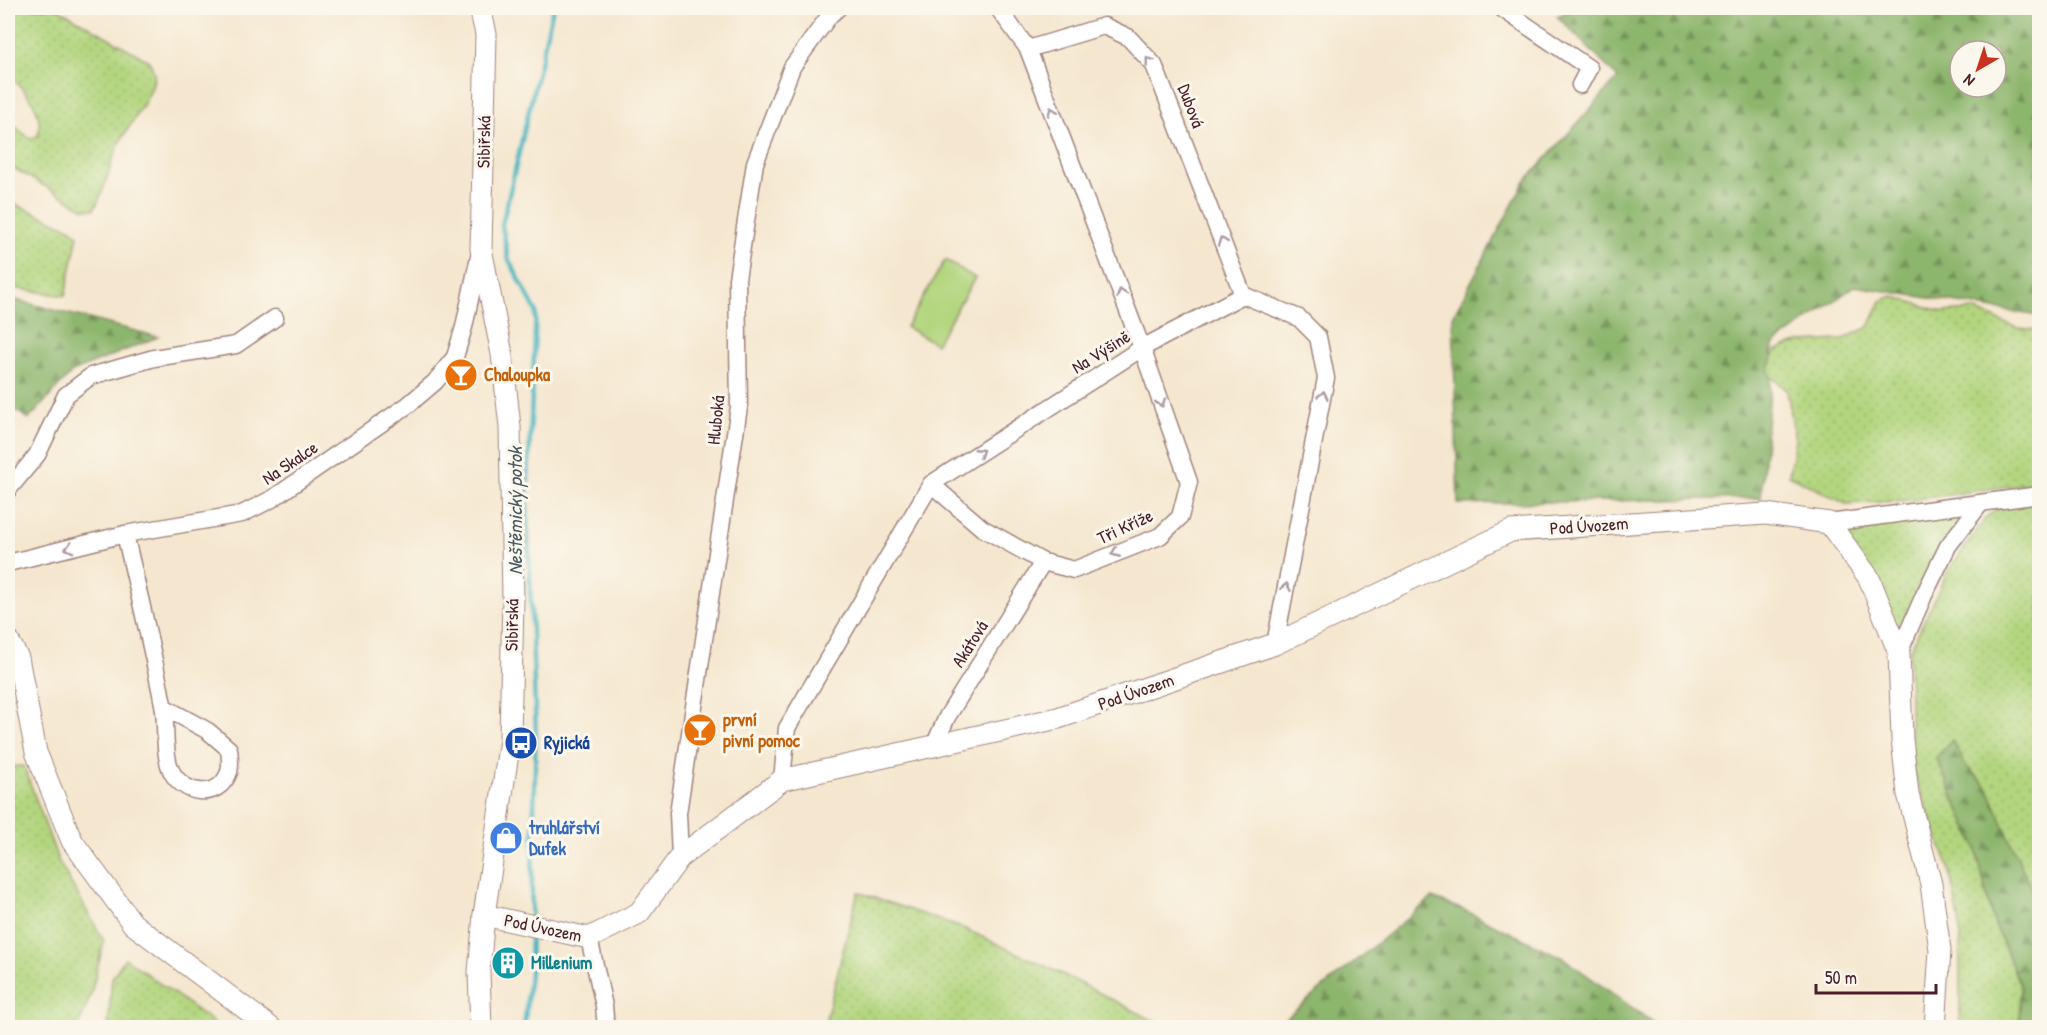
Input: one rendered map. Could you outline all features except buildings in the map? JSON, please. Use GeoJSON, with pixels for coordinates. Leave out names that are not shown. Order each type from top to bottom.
{"type":"FeatureCollection","features":[{"type":"Feature","properties":{"kind":"street","name":"Sibiřská"},"geometry":{"type":"LineString","coordinates":[[480,8],[486,34],[481,249],[502,354],[510,427],[513,599],[510,740],[484,915],[479,972],[481,1028]]}},
{"type":"Feature","properties":{"kind":"street"},"geometry":{"type":"LineString","coordinates":[[998,8],[1028,49],[1142,348]]}},
{"type":"Feature","properties":{"kind":"street"},"geometry":{"type":"LineString","coordinates":[[1501,8],[1589,68],[1580,85]]}},
{"type":"Feature","properties":{"kind":"street","name":"Hluboká"},"geometry":{"type":"LineString","coordinates":[[680,857],[678,813],[739,407],[737,279],[755,163],[792,67],[834,11]]}},
{"type":"Feature","properties":{"kind":"street","name":"Dubová"},"geometry":{"type":"LineString","coordinates":[[1028,49],[1104,26],[1128,37],[1154,65],[1243,296]]}},
{"type":"Feature","properties":{"kind":"street","name":"Na Skalce"},"geometry":{"type":"LineString","coordinates":[[8,563],[125,534],[242,514],[272,499],[408,405],[435,382],[455,357],[481,249]]}},
{"type":"Feature","properties":{"kind":"street"},"geometry":{"type":"LineString","coordinates":[[1243,296],[1299,318],[1318,337],[1326,378],[1275,644]]}},
{"type":"Feature","properties":{"kind":"street","name":"Na Výšině"},"geometry":{"type":"LineString","coordinates":[[782,780],[787,728],[931,484],[1142,348],[1243,296]]}},
{"type":"Feature","properties":{"kind":"street"},"geometry":{"type":"LineString","coordinates":[[8,490],[37,455],[66,395],[91,376],[154,358],[236,345],[275,318]]}},
{"type":"Feature","properties":{"kind":"street","name":"Tři Kříže"},"geometry":{"type":"LineString","coordinates":[[931,484],[982,528],[1043,562],[1074,570],[1160,536],[1180,517],[1189,482],[1142,348]]}},
{"type":"Feature","properties":{"kind":"street"},"geometry":{"type":"LineString","coordinates":[[1935,1028],[1940,950],[1931,884],[1908,794],[1902,739],[1899,652],[1869,578],[1829,522],[2040,495]]}},
{"type":"Feature","properties":{"kind":"street"},"geometry":{"type":"LineString","coordinates":[[1899,652],[1948,546],[1981,503]]}},
{"type":"Feature","properties":{"kind":"street","name":"Pod Úvozem"},"geometry":{"type":"LineString","coordinates":[[484,915],[589,938],[639,913],[680,857],[782,780],[933,748],[1058,718],[1275,644],[1511,531],[1766,514],[1829,522]]}},
{"type":"Feature","properties":{"kind":"street"},"geometry":{"type":"LineString","coordinates":[[125,534],[164,707],[170,768],[181,784],[199,792],[221,785],[229,772],[229,749],[208,731],[164,707]]}},
{"type":"Feature","properties":{"kind":"street","name":"Akátová"},"geometry":{"type":"LineString","coordinates":[[933,748],[947,717],[1043,562]]}},
{"type":"Feature","properties":{"kind":"street"},"geometry":{"type":"LineString","coordinates":[[8,640],[18,658],[36,752],[72,842],[133,924],[271,1028]]}},
{"type":"Feature","properties":{"kind":"street"},"geometry":{"type":"LineString","coordinates":[[589,938],[604,1006],[606,1028]]}},
{"type":"Feature","properties":{"kind":"green space"},"geometry":{"type":"Polygon","coordinates":[[[8,8],[57,8],[149,61],[152,67],[154,78],[149,95],[117,148],[102,193],[94,209],[85,209],[8,165],[8,121],[29,138],[38,136],[39,118],[32,102],[8,74],[8,8]]]}},
{"type":"Feature","properties":{"kind":"green space"},"geometry":{"type":"Polygon","coordinates":[[[1576,8],[2039,8],[2039,316],[1855,286],[1773,345],[1772,362],[1768,369],[1771,377],[1761,498],[1458,504],[1453,316],[1524,183],[1618,78],[1557,16],[1576,8]]]}},
{"type":"Feature","properties":{"kind":"green space"},"geometry":{"type":"Polygon","coordinates":[[[8,201],[72,229],[78,236],[65,296],[8,287],[8,201]]]}},
{"type":"Feature","properties":{"kind":"green space"},"geometry":{"type":"Polygon","coordinates":[[[945,260],[975,278],[936,344],[906,327],[945,260]]]}},
{"type":"Feature","properties":{"kind":"green space"},"geometry":{"type":"Polygon","coordinates":[[[1892,296],[1943,312],[1975,310],[2017,328],[2039,330],[2039,482],[1912,500],[1846,504],[1789,475],[1795,439],[1787,390],[1769,375],[1768,369],[1776,350],[1800,342],[1841,340],[1869,327],[1881,301],[1892,296]]]}},
{"type":"Feature","properties":{"kind":"green space"},"geometry":{"type":"Polygon","coordinates":[[[8,298],[158,337],[72,372],[29,419],[8,405],[8,298]]]}},
{"type":"Feature","properties":{"kind":"green space"},"geometry":{"type":"Polygon","coordinates":[[[2039,500],[2039,907],[1986,787],[1967,767],[1952,740],[1936,758],[1976,847],[1991,914],[2021,988],[2019,1027],[1960,1027],[1960,924],[1949,868],[1911,766],[1909,652],[1948,571],[1985,519],[1996,509],[2039,500]]]}},
{"type":"Feature","properties":{"kind":"green space"},"geometry":{"type":"Polygon","coordinates":[[[1967,510],[1899,639],[1843,531],[1846,526],[1967,510]]]}},
{"type":"Feature","properties":{"kind":"green space"},"geometry":{"type":"Polygon","coordinates":[[[1952,740],[1967,767],[1987,787],[2039,907],[2039,1027],[2019,1027],[2021,987],[1991,914],[1976,847],[1936,758],[1952,740]]]}},
{"type":"Feature","properties":{"kind":"green space"},"geometry":{"type":"Polygon","coordinates":[[[24,766],[58,860],[104,941],[91,994],[78,1027],[8,1027],[8,767],[24,766]]]}},
{"type":"Feature","properties":{"kind":"green space"},"geometry":{"type":"Polygon","coordinates":[[[858,892],[965,929],[1062,974],[1166,1027],[824,1027],[858,892]]]}},
{"type":"Feature","properties":{"kind":"green space"},"geometry":{"type":"Polygon","coordinates":[[[1432,898],[1466,911],[1563,958],[1659,1027],[1275,1027],[1432,898]]]}},
{"type":"Feature","properties":{"kind":"green space"},"geometry":{"type":"Polygon","coordinates":[[[125,958],[219,1027],[108,1027],[112,978],[125,958]]]}},
{"type":"Feature","properties":{"kind":"waterway","name":"Neštěmický potok"},"geometry":{"type":"LineString","coordinates":[[531,920],[536,734],[527,503],[536,311],[508,258],[502,225],[553,8]]}},
{"type":"Feature","properties":{"kind":"waterway","name":"Neštěmický potok"},"geometry":{"type":"LineString","coordinates":[[524,1028],[530,973],[531,932]]}},
{"type":"Feature","properties":{"kind":"place","name":"Chaloupka"},"geometry":{"type":"Point","coordinates":[461,375]}},
{"type":"Feature","properties":{"kind":"place","name":"první pivní pomoc"},"geometry":{"type":"Point","coordinates":[700,730]}},
{"type":"Feature","properties":{"kind":"place","name":"Ryjická"},"geometry":{"type":"Point","coordinates":[521,743]}},
{"type":"Feature","properties":{"kind":"place","name":"truhlářství Dufek"},"geometry":{"type":"Point","coordinates":[506,838]}},
{"type":"Feature","properties":{"kind":"place","name":"Millenium"},"geometry":{"type":"Point","coordinates":[508,963]}}]}
